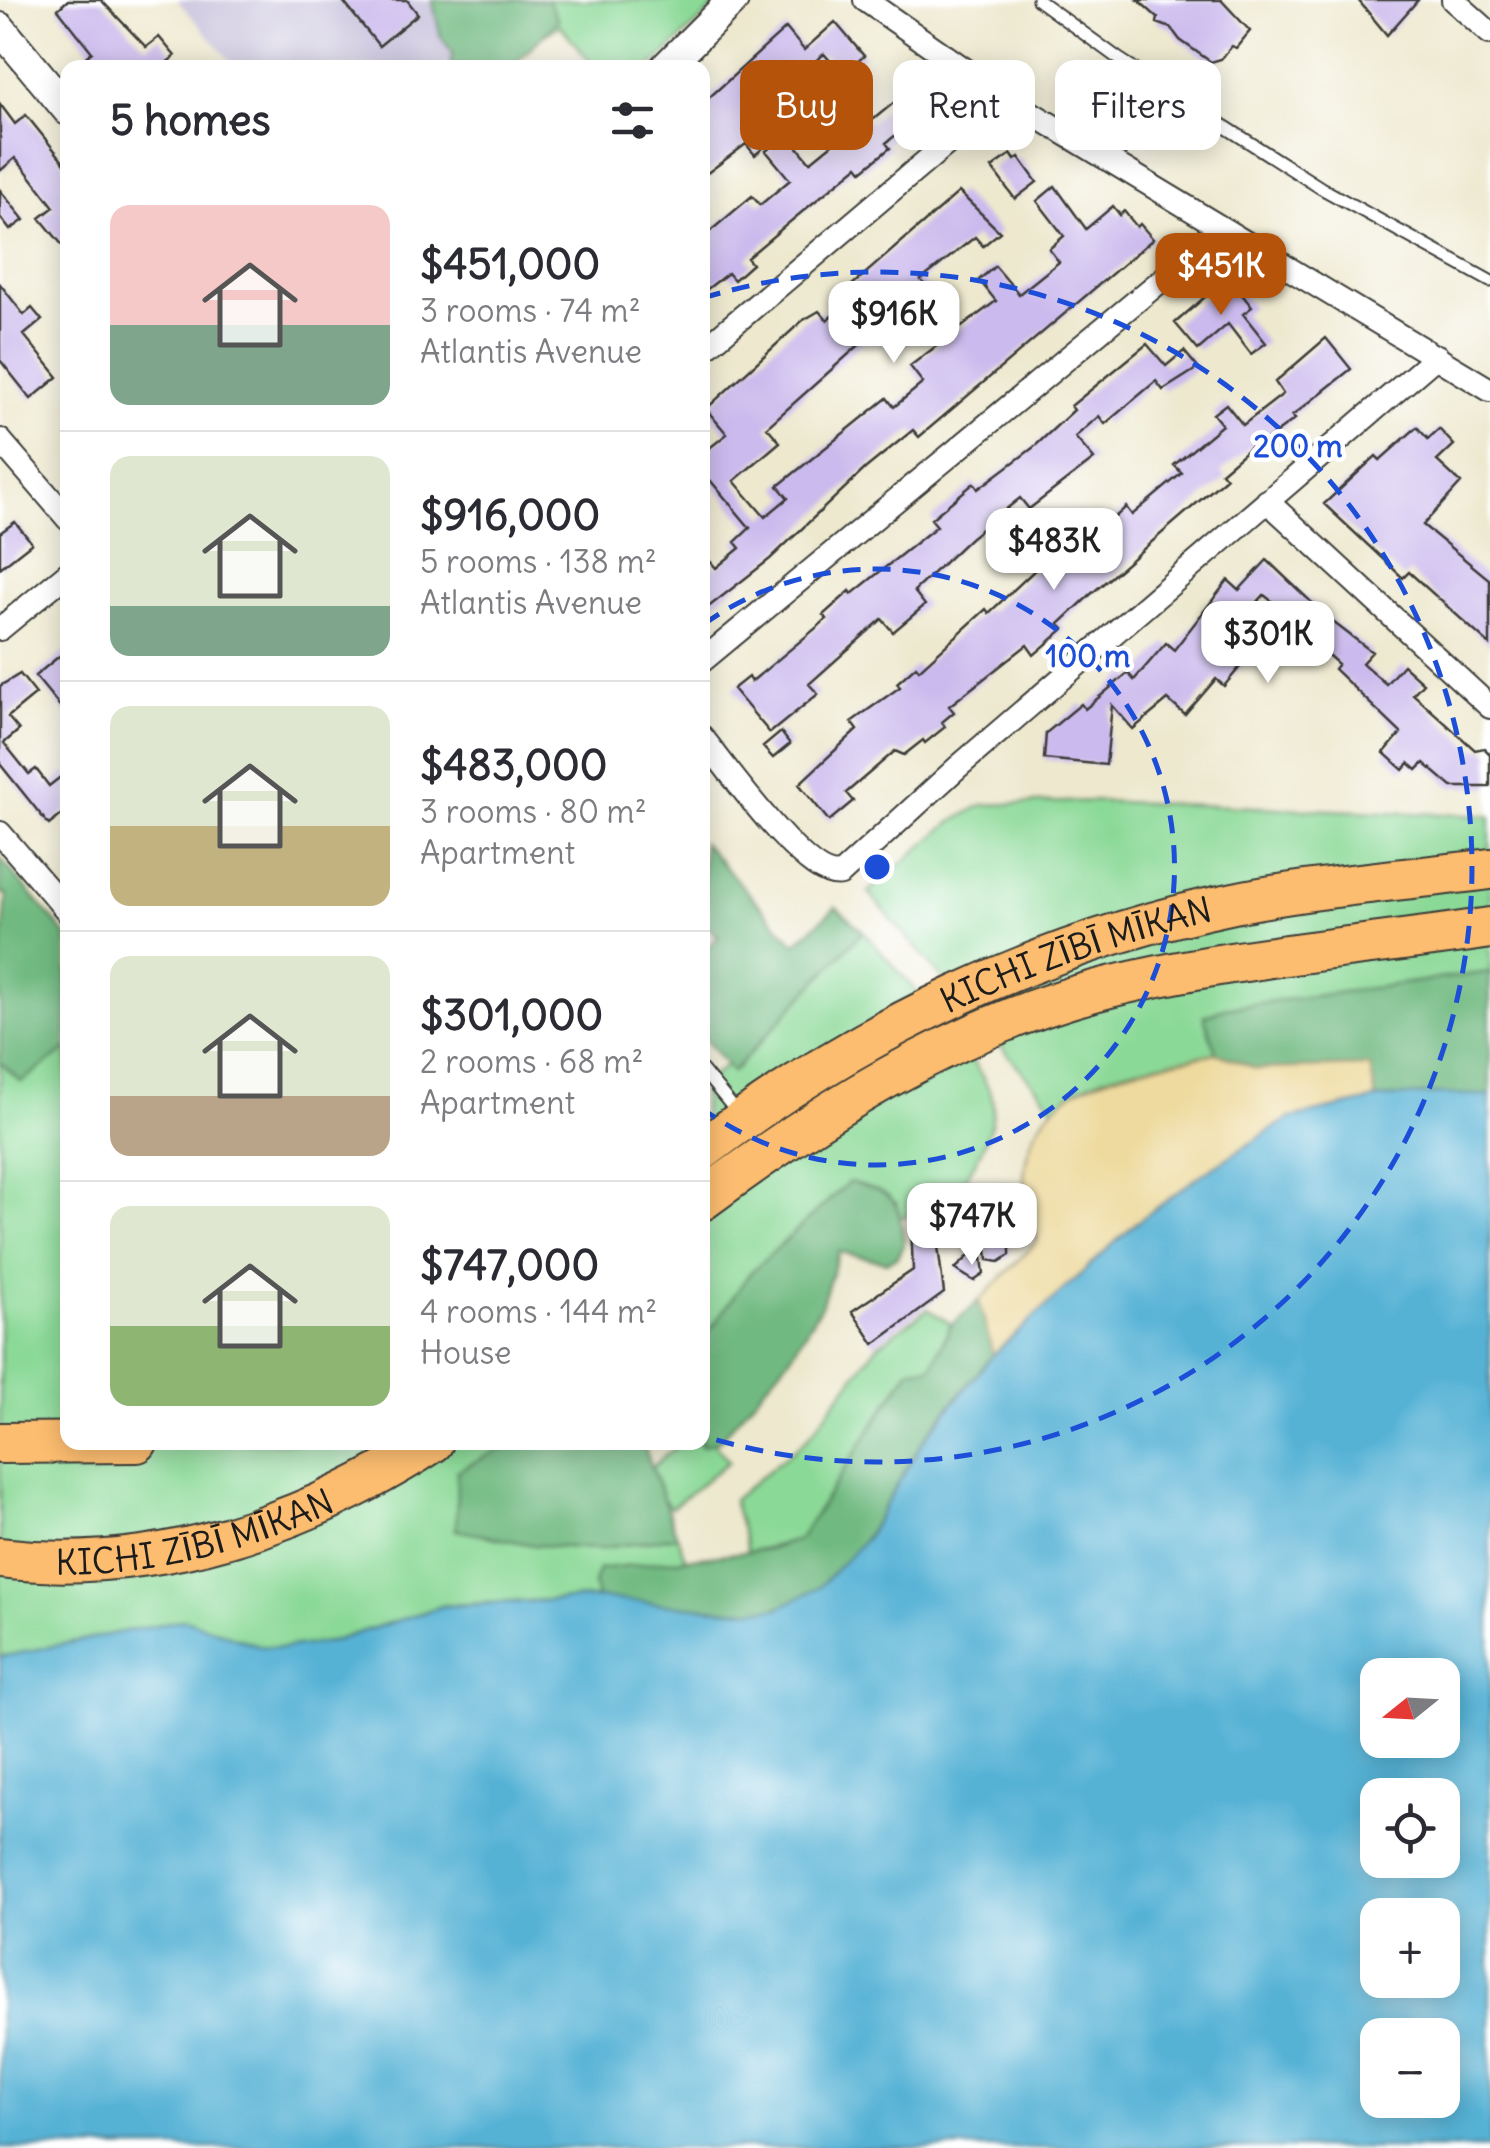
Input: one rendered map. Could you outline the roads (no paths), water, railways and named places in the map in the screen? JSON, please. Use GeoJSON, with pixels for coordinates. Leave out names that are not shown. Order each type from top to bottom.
{"type":"FeatureCollection","features":[{"type":"Feature","properties":{"kind":"highway","name":"KICHI ZĪBĪ MĪKAN"},"geometry":{"type":"LineString","coordinates":[[710,1192],[760,1142],[811,1074],[939,1003],[1059,952],[1204,910],[1299,892],[1490,868]]}},
{"type":"Feature","properties":{"kind":"highway","name":"KICHI ZĪBĪ MĪKAN"},"geometry":{"type":"LineString","coordinates":[[710,1149],[760,1142],[968,1038],[1093,992],[1162,976],[1490,928]]}},
{"type":"Feature","properties":{"kind":"highway"},"geometry":{"type":"LineString","coordinates":[[0,1443],[60,1445]]}},
{"type":"Feature","properties":{"kind":"highway","name":"KICHI ZĪBĪ MĪKAN"},"geometry":{"type":"LineString","coordinates":[[0,1558],[128,1557],[230,1538],[334,1499],[418,1450]]}},
{"type":"Feature","properties":{"kind":"street"},"geometry":{"type":"LineString","coordinates":[[865,0],[951,60]]}},
{"type":"Feature","properties":{"kind":"street"},"geometry":{"type":"LineString","coordinates":[[1453,0],[1490,33]]}},
{"type":"Feature","properties":{"kind":"street"},"geometry":{"type":"LineString","coordinates":[[671,60],[724,3]]}},
{"type":"Feature","properties":{"kind":"street"},"geometry":{"type":"LineString","coordinates":[[0,28],[60,100]]}},
{"type":"Feature","properties":{"kind":"street"},"geometry":{"type":"LineString","coordinates":[[1035,116],[1490,390]]}},
{"type":"Feature","properties":{"kind":"street"},"geometry":{"type":"LineString","coordinates":[[710,344],[939,150]]}},
{"type":"Feature","properties":{"kind":"street"},"geometry":{"type":"LineString","coordinates":[[710,654],[1222,230]]}},
{"type":"Feature","properties":{"kind":"street"},"geometry":{"type":"LineString","coordinates":[[710,747],[792,846],[832,876],[849,869],[958,766],[1437,356]]}},
{"type":"Feature","properties":{"kind":"street"},"geometry":{"type":"LineString","coordinates":[[0,440],[60,510]]}},
{"type":"Feature","properties":{"kind":"street"},"geometry":{"type":"LineString","coordinates":[[1267,501],[1490,708]]}},
{"type":"Feature","properties":{"kind":"street"},"geometry":{"type":"LineString","coordinates":[[0,630],[60,579]]}},
{"type":"Feature","properties":{"kind":"street"},"geometry":{"type":"LineString","coordinates":[[0,832],[60,893]]}},
{"type":"Feature","properties":{"kind":"lane"},"geometry":{"type":"LineString","coordinates":[[1038,0],[1119,60],[1321,188],[1490,281]]}},
{"type":"Feature","properties":{"kind":"lane"},"geometry":{"type":"LineString","coordinates":[[710,1080],[760,1142]]}},
{"type":"Feature","properties":{"kind":"water"},"geometry":{"type":"Polygon","coordinates":[[[1430,1094],[1490,1095],[1490,2148],[0,2148],[0,1657],[185,1619],[259,1646],[282,1648],[330,1642],[443,1606],[597,1598],[731,1610],[778,1608],[818,1588],[866,1538],[923,1441],[993,1355],[1137,1222],[1199,1176],[1288,1119],[1376,1099],[1430,1094]]]}}]}
